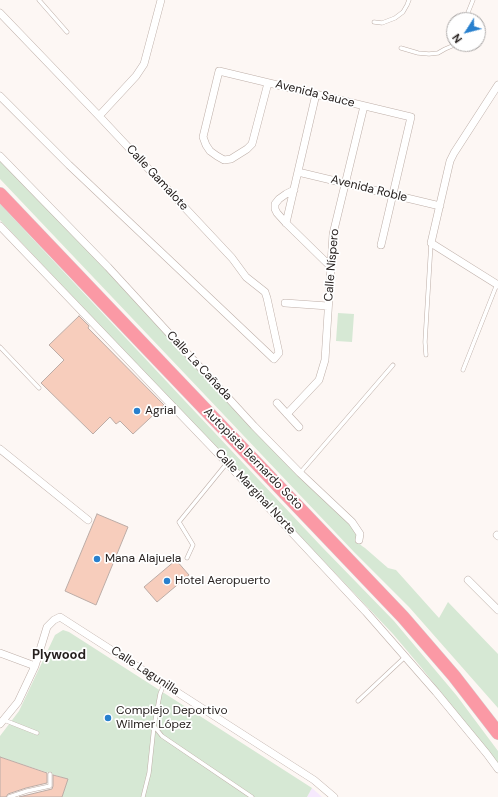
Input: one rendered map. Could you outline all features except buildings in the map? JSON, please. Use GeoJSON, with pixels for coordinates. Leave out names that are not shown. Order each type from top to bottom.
{"type":"FeatureCollection","features":[{"type":"Feature","properties":{"kind":"highway","name":"Autopista Bernardo Soto"},"geometry":{"type":"LineString","coordinates":[[0,194],[403,617],[454,676],[498,732]]}},
{"type":"Feature","properties":{"kind":"highway"},"geometry":{"type":"LineString","coordinates":[[490,722],[498,743]]}},
{"type":"Feature","properties":{"kind":"street"},"geometry":{"type":"LineString","coordinates":[[99,116],[136,76],[144,64],[161,0]]}},
{"type":"Feature","properties":{"kind":"street","name":"Calle Gamalote"},"geometry":{"type":"LineString","coordinates":[[0,13],[232,258],[246,277],[265,292],[279,353],[274,359],[69,165],[0,96]]}},
{"type":"Feature","properties":{"kind":"street","name":"Avenida Sauce"},"geometry":{"type":"LineString","coordinates":[[268,83],[252,144],[247,150],[231,159],[224,160],[210,151],[203,137],[219,71],[410,117],[393,194]]}},
{"type":"Feature","properties":{"kind":"street"},"geometry":{"type":"LineString","coordinates":[[497,285],[431,243],[450,160],[498,85]]}},
{"type":"Feature","properties":{"kind":"street"},"geometry":{"type":"LineString","coordinates":[[286,223],[316,94]]}},
{"type":"Feature","properties":{"kind":"street","name":"Calle Níspero"},"geometry":{"type":"LineString","coordinates":[[287,414],[319,380],[325,360],[334,234],[364,106]]}},
{"type":"Feature","properties":{"kind":"street","name":"Calle La Cañada"},"geometry":{"type":"LineString","coordinates":[[0,156],[108,267],[254,426],[300,473],[352,522],[360,534],[360,540]]}},
{"type":"Feature","properties":{"kind":"street","name":"Avenida Roble"},"geometry":{"type":"LineString","coordinates":[[298,172],[440,206]]}},
{"type":"Feature","properties":{"kind":"street"},"geometry":{"type":"LineString","coordinates":[[294,190],[279,199],[275,204],[277,213],[331,267]]}},
{"type":"Feature","properties":{"kind":"street"},"geometry":{"type":"LineString","coordinates":[[381,245],[393,194]]}},
{"type":"Feature","properties":{"kind":"street","name":"Calle Marginal Norte"},"geometry":{"type":"LineString","coordinates":[[0,226],[228,463],[366,612],[406,656],[498,769]]}},
{"type":"Feature","properties":{"kind":"street"},"geometry":{"type":"LineString","coordinates":[[285,304],[328,306]]}},
{"type":"Feature","properties":{"kind":"street"},"geometry":{"type":"LineString","coordinates":[[277,404],[299,427]]}},
{"type":"Feature","properties":{"kind":"street"},"geometry":{"type":"LineString","coordinates":[[0,449],[88,520]]}},
{"type":"Feature","properties":{"kind":"street"},"geometry":{"type":"LineString","coordinates":[[468,580],[498,610]]}},
{"type":"Feature","properties":{"kind":"street","name":"Calle Lagunilla"},"geometry":{"type":"LineString","coordinates":[[2,722],[18,702],[35,666],[47,627],[54,620],[60,617],[314,780],[334,797]]}},
{"type":"Feature","properties":{"kind":"street"},"geometry":{"type":"LineString","coordinates":[[0,653],[35,666]]}},
{"type":"Feature","properties":{"kind":"lane"},"geometry":{"type":"LineString","coordinates":[[39,0],[67,32]]}},
{"type":"Feature","properties":{"kind":"lane"},"geometry":{"type":"LineString","coordinates":[[374,22],[382,23],[395,18],[403,12],[409,0]]}},
{"type":"Feature","properties":{"kind":"lane"},"geometry":{"type":"LineString","coordinates":[[468,12],[473,0]]}},
{"type":"Feature","properties":{"kind":"lane"},"geometry":{"type":"LineString","coordinates":[[401,48],[429,54],[438,53],[446,49]]}},
{"type":"Feature","properties":{"kind":"lane"},"geometry":{"type":"LineString","coordinates":[[426,355],[425,342],[431,243]]}},
{"type":"Feature","properties":{"kind":"lane"},"geometry":{"type":"LineString","coordinates":[[463,370],[497,285]]}},
{"type":"Feature","properties":{"kind":"lane"},"geometry":{"type":"LineString","coordinates":[[0,347],[39,388]]}},
{"type":"Feature","properties":{"kind":"lane"},"geometry":{"type":"LineString","coordinates":[[300,473],[393,365]]}},
{"type":"Feature","properties":{"kind":"lane"},"geometry":{"type":"LineString","coordinates":[[187,558],[193,545],[180,522],[228,463]]}},
{"type":"Feature","properties":{"kind":"lane"},"geometry":{"type":"LineString","coordinates":[[358,701],[406,656]]}},
{"type":"Feature","properties":{"kind":"lane"},"geometry":{"type":"LineString","coordinates":[[143,797],[149,773],[154,726],[160,694],[164,684]]}},
{"type":"Feature","properties":{"kind":"lane"},"geometry":{"type":"LineString","coordinates":[[2,722],[37,733]]}},
{"type":"Feature","properties":{"kind":"lane"},"geometry":{"type":"LineString","coordinates":[[154,726],[162,736],[252,797]]}},
{"type":"Feature","properties":{"kind":"lane"},"geometry":{"type":"LineString","coordinates":[[9,797],[50,786],[50,774]]}},
{"type":"Feature","properties":{"kind":"shaded area"},"geometry":{"type":"Polygon","coordinates":[[[312,788],[322,797],[307,797],[312,788]]]}},
{"type":"Feature","properties":{"kind":"green space"},"geometry":{"type":"Polygon","coordinates":[[[0,161],[102,264],[352,525],[356,531],[357,541],[362,546],[388,568],[396,570],[439,618],[448,602],[498,654],[498,708],[409,607],[354,552],[0,179],[0,161]]]}},
{"type":"Feature","properties":{"kind":"green space"},"geometry":{"type":"Polygon","coordinates":[[[0,204],[322,547],[394,621],[457,696],[498,751],[498,764],[393,634],[0,220],[0,204]]]}},
{"type":"Feature","properties":{"kind":"green space"},"geometry":{"type":"Polygon","coordinates":[[[338,313],[354,314],[352,342],[336,341],[338,313]]]}},
{"type":"Feature","properties":{"kind":"green space","name":"Complejo Deportivo Wilmer López"},"geometry":{"type":"Polygon","coordinates":[[[63,630],[69,632],[312,788],[307,797],[62,797],[67,779],[0,757],[0,736],[19,711],[55,635],[63,630]]]}},
{"type":"Feature","properties":{"kind":"place","name":"Agrial"},"geometry":{"type":"Point","coordinates":[137,411]}},
{"type":"Feature","properties":{"kind":"place","name":"Mana Alajuela"},"geometry":{"type":"Point","coordinates":[97,559]}},
{"type":"Feature","properties":{"kind":"place","name":"Hotel Aeropuerto"},"geometry":{"type":"Point","coordinates":[167,581]}},
{"type":"Feature","properties":{"kind":"place","name":"Complejo Deportivo Wilmer López"},"geometry":{"type":"Point","coordinates":[108,718]}},
{"type":"Feature","properties":{"kind":"district","name":"Plywood"},"geometry":{"type":"Point","coordinates":[59,656]}}]}
